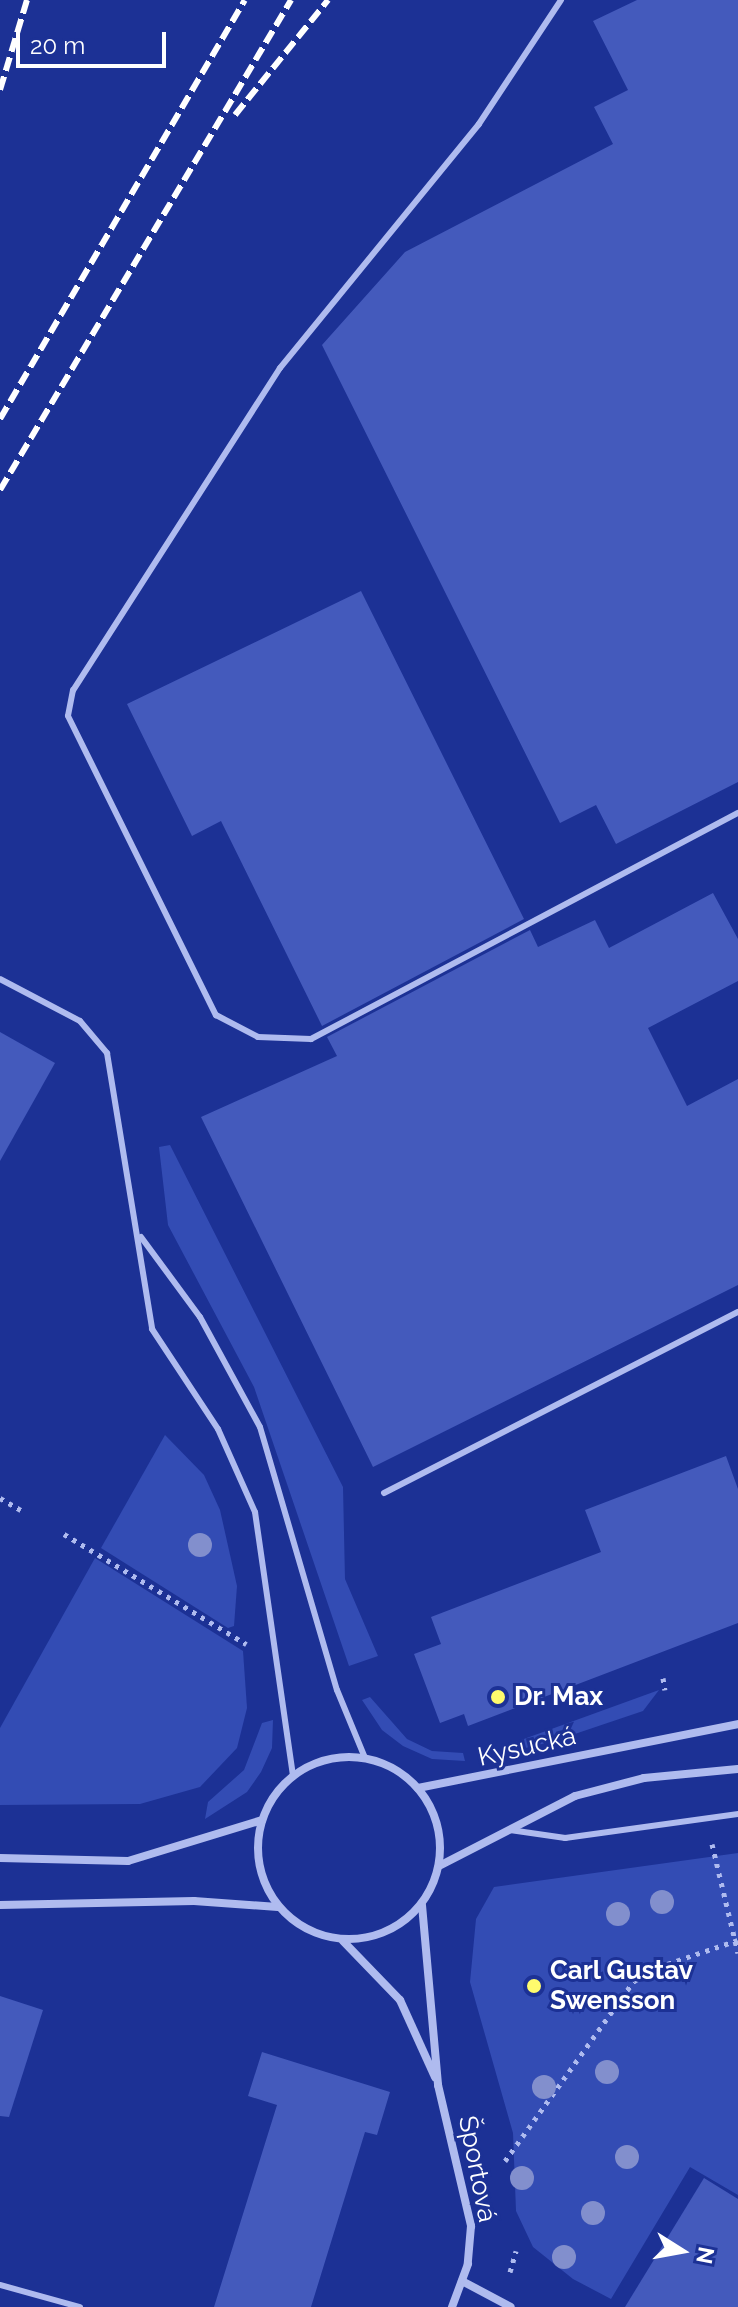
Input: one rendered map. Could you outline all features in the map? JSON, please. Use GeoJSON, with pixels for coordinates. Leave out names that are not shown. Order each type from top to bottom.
{"type":"FeatureCollection","features":[{"type":"Feature","properties":{"kind":"street","name":"Kysucká"},"geometry":{"type":"LineString","coordinates":[[418,1788],[489,1778],[698,1728],[738,1724]]}},
{"type":"Feature","properties":{"kind":"street"},"geometry":{"type":"LineString","coordinates":[[365,1758],[386,1764],[418,1788],[437,1825],[439,1866],[422,1905],[387,1932],[343,1941],[296,1924],[278,1907],[263,1881],[257,1851],[262,1820],[273,1795],[293,1775],[328,1759],[365,1758]]}},
{"type":"Feature","properties":{"kind":"street"},"geometry":{"type":"LineString","coordinates":[[439,1866],[575,1796],[644,1778],[738,1769]]}},
{"type":"Feature","properties":{"kind":"street"},"geometry":{"type":"LineString","coordinates":[[0,1858],[128,1861],[262,1820]]}},
{"type":"Feature","properties":{"kind":"street"},"geometry":{"type":"LineString","coordinates":[[0,1905],[194,1901],[278,1907]]}},
{"type":"Feature","properties":{"kind":"street","name":"Športová"},"geometry":{"type":"LineString","coordinates":[[422,1905],[438,2085],[471,2226],[462,2281],[452,2307]]}},
{"type":"Feature","properties":{"kind":"street","name":"Športová"},"geometry":{"type":"LineString","coordinates":[[343,1941],[400,2000],[438,2085]]}},
{"type":"Feature","properties":{"kind":"street"},"geometry":{"type":"LineString","coordinates":[[462,2281],[511,2307]]}},
{"type":"Feature","properties":{"kind":"lane"},"geometry":{"type":"LineString","coordinates":[[561,0],[479,124],[280,368],[73,690],[68,716],[216,1015],[258,1037],[311,1039],[738,813]]}},
{"type":"Feature","properties":{"kind":"lane"},"geometry":{"type":"LineString","coordinates":[[0,979],[80,1021],[107,1053],[152,1329],[218,1429],[255,1512],[293,1775]]}},
{"type":"Feature","properties":{"kind":"lane"},"geometry":{"type":"LineString","coordinates":[[138,1233],[200,1317],[260,1427],[337,1690],[365,1758]]}},
{"type":"Feature","properties":{"kind":"lane"},"geometry":{"type":"LineString","coordinates":[[384,1493],[738,1312]]}},
{"type":"Feature","properties":{"kind":"lane"},"geometry":{"type":"LineString","coordinates":[[507,1830],[565,1838],[738,1814]]}},
{"type":"Feature","properties":{"kind":"lane"},"geometry":{"type":"LineString","coordinates":[[0,2285],[80,2307]]}},
{"type":"Feature","properties":{"kind":"path"},"geometry":{"type":"LineString","coordinates":[[0,1498],[21,1510]]}},
{"type":"Feature","properties":{"kind":"path"},"geometry":{"type":"LineString","coordinates":[[64,1534],[254,1649]]}},
{"type":"Feature","properties":{"kind":"path"},"geometry":{"type":"LineString","coordinates":[[663,1678],[665,1690]]}},
{"type":"Feature","properties":{"kind":"path"},"geometry":{"type":"LineString","coordinates":[[712,1843],[738,1953]]}},
{"type":"Feature","properties":{"kind":"path"},"geometry":{"type":"LineString","coordinates":[[505,2161],[634,1981],[658,1967],[737,1941]]}},
{"type":"Feature","properties":{"kind":"shaded area"},"geometry":{"type":"Polygon","coordinates":[[[170,1145],[343,1487],[345,1579],[378,1656],[349,1666],[254,1387],[168,1225],[159,1147],[170,1145]]]}},
{"type":"Feature","properties":{"kind":"shaded area"},"geometry":{"type":"Polygon","coordinates":[[[165,1435],[204,1475],[220,1510],[237,1586],[234,1626],[228,1628],[101,1548],[165,1435]]]}},
{"type":"Feature","properties":{"kind":"shaded area"},"geometry":{"type":"Polygon","coordinates":[[[95,1558],[243,1651],[247,1708],[237,1748],[200,1787],[140,1804],[0,1805],[0,1728],[95,1558]]]}},
{"type":"Feature","properties":{"kind":"shaded area"},"geometry":{"type":"Polygon","coordinates":[[[659,1690],[643,1711],[554,1741],[505,1753],[502,1747],[659,1690]]]}},
{"type":"Feature","properties":{"kind":"shaded area"},"geometry":{"type":"Polygon","coordinates":[[[370,1697],[407,1739],[432,1751],[463,1753],[465,1761],[432,1759],[403,1746],[382,1730],[362,1700],[370,1697]]]}},
{"type":"Feature","properties":{"kind":"shaded area"},"geometry":{"type":"Polygon","coordinates":[[[273,1720],[272,1748],[261,1772],[247,1792],[205,1819],[208,1802],[244,1770],[262,1723],[273,1720]]]}},
{"type":"Feature","properties":{"kind":"shaded area"},"geometry":{"type":"Polygon","coordinates":[[[738,1853],[738,2195],[690,2167],[611,2299],[573,2279],[533,2247],[516,2211],[513,2133],[470,1982],[476,1919],[494,1887],[738,1853]]]}},
{"type":"Feature","properties":{"kind":"building"},"geometry":{"type":"Polygon","coordinates":[[[637,0],[738,0],[738,782],[616,844],[596,805],[560,823],[322,345],[405,252],[613,144],[594,107],[628,90],[593,21],[637,0]]]}},
{"type":"Feature","properties":{"kind":"building"},"geometry":{"type":"Polygon","coordinates":[[[361,591],[524,919],[322,1026],[221,821],[192,836],[127,704],[361,591]]]}},
{"type":"Feature","properties":{"kind":"building"},"geometry":{"type":"Polygon","coordinates":[[[713,893],[738,939],[738,981],[648,1028],[687,1106],[738,1079],[738,1285],[373,1467],[201,1117],[337,1056],[327,1037],[530,930],[538,947],[595,920],[609,948],[713,893]]]}},
{"type":"Feature","properties":{"kind":"building"},"geometry":{"type":"Polygon","coordinates":[[[0,1032],[55,1063],[0,1161],[0,1032]]]}},
{"type":"Feature","properties":{"kind":"building"},"geometry":{"type":"Polygon","coordinates":[[[726,1456],[738,1489],[738,1623],[468,1726],[464,1714],[440,1723],[414,1654],[441,1644],[431,1617],[601,1552],[585,1510],[726,1456]]]}},
{"type":"Feature","properties":{"kind":"building"},"geometry":{"type":"Polygon","coordinates":[[[0,1996],[43,2010],[9,2117],[0,2116],[0,1996]]]}},
{"type":"Feature","properties":{"kind":"building"},"geometry":{"type":"Polygon","coordinates":[[[262,2052],[390,2092],[377,2135],[365,2132],[311,2307],[214,2307],[277,2105],[248,2096],[262,2052]]]}},
{"type":"Feature","properties":{"kind":"building"},"geometry":{"type":"Polygon","coordinates":[[[704,2178],[738,2199],[738,2307],[625,2307],[704,2178]]]}},
{"type":"Feature","properties":{"kind":"railway"},"geometry":{"type":"LineString","coordinates":[[0,90],[27,0]]}},
{"type":"Feature","properties":{"kind":"railway"},"geometry":{"type":"LineString","coordinates":[[0,419],[245,0]]}},
{"type":"Feature","properties":{"kind":"railway"},"geometry":{"type":"LineString","coordinates":[[0,490],[291,0]]}},
{"type":"Feature","properties":{"kind":"railway"},"geometry":{"type":"LineString","coordinates":[[235,115],[328,0]]}},
{"type":"Feature","properties":{"kind":"place","name":"Dr. Max"},"geometry":{"type":"Point","coordinates":[498,1697]}},
{"type":"Feature","properties":{"kind":"place","name":"Carl Gustav Swensson"},"geometry":{"type":"Point","coordinates":[534,1986]}}]}
